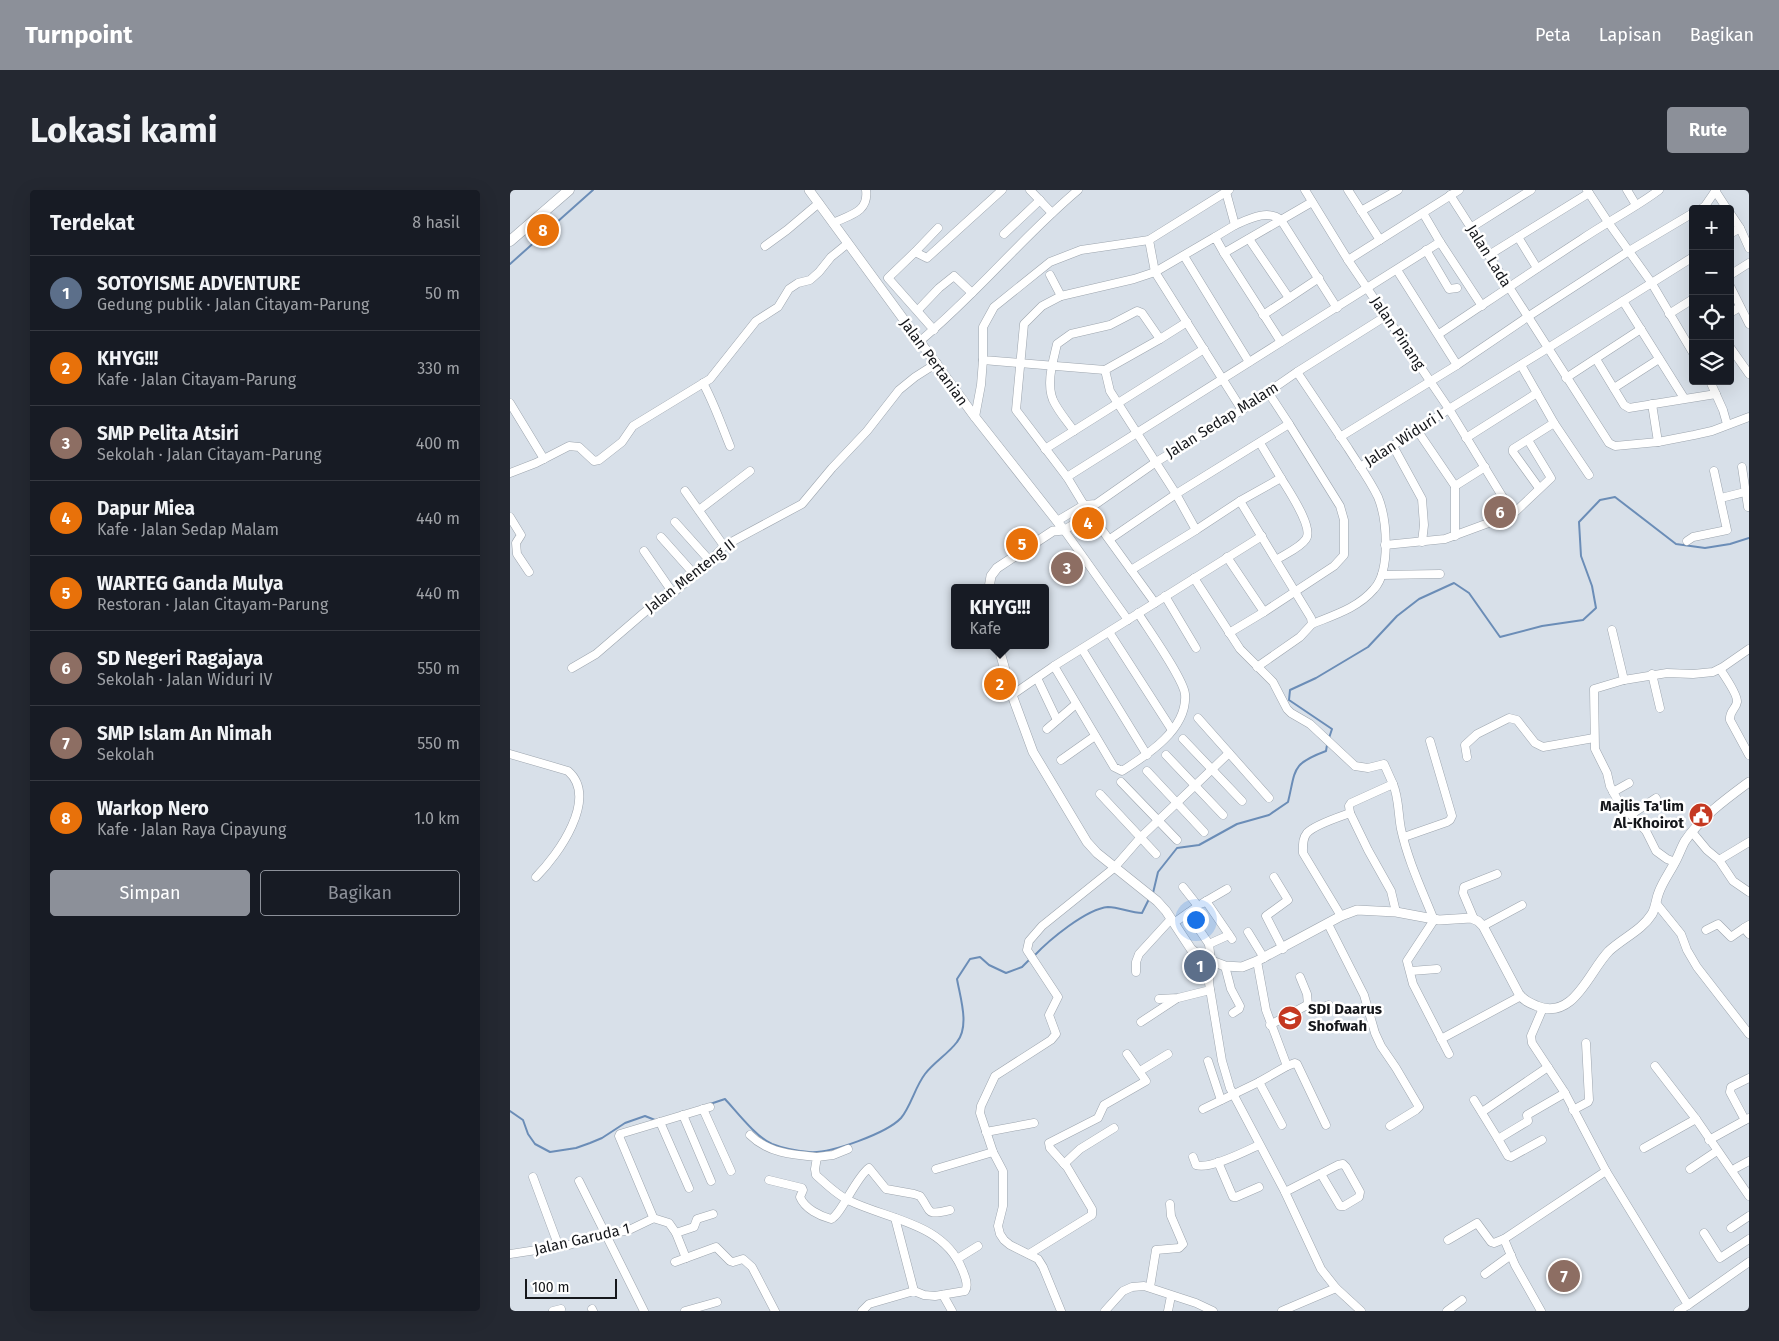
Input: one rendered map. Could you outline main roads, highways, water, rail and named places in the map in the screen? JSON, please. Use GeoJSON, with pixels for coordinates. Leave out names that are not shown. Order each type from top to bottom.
{"type":"FeatureCollection","features":[{"type":"Feature","properties":{"kind":"main road"},"geometry":{"type":"LineString","coordinates":[[510,241],[569,190]]}},
{"type":"Feature","properties":{"kind":"waterway"},"geometry":{"type":"LineString","coordinates":[[510,264],[593,190]]}},
{"type":"Feature","properties":{"kind":"waterway"},"geometry":{"type":"LineString","coordinates":[[1329,738],[1332,729],[1289,700],[1290,690],[1316,678],[1368,647],[1397,616],[1419,599],[1454,583],[1469,593],[1500,637],[1542,626],[1583,620],[1596,608],[1592,586],[1581,556],[1579,522],[1600,500],[1615,497],[1676,544],[1705,548],[1730,544],[1749,538]]}},
{"type":"Feature","properties":{"kind":"waterway"},"geometry":{"type":"LineString","coordinates":[[1153,893],[1158,872],[1177,848],[1199,845],[1237,824],[1269,815],[1288,802],[1297,769],[1306,760],[1326,751],[1327,745]]}},
{"type":"Feature","properties":{"kind":"waterway"},"geometry":{"type":"LineString","coordinates":[[1034,956],[1058,934],[1089,913],[1108,907],[1142,913],[1149,899]]}},
{"type":"Feature","properties":{"kind":"waterway"},"geometry":{"type":"LineString","coordinates":[[710,1104],[725,1099],[747,1124],[766,1141],[790,1149],[818,1152],[844,1146],[871,1136],[884,1130],[901,1118],[925,1074],[957,1042],[961,1035],[964,1020],[957,979],[970,959],[980,957],[989,965],[1006,973],[1022,967],[1030,959]]}},
{"type":"Feature","properties":{"kind":"waterway"},"geometry":{"type":"LineString","coordinates":[[510,1111],[523,1120],[528,1134],[535,1144],[550,1152],[576,1148],[590,1143],[602,1138],[625,1123],[645,1116],[655,1120]]}},
{"type":"Feature","properties":{"kind":"place","name":"Warkop Nero"},"geometry":{"type":"Point","coordinates":[543,230]}},
{"type":"Feature","properties":{"kind":"place","name":"SD Negeri Ragajaya"},"geometry":{"type":"Point","coordinates":[1500,512]}},
{"type":"Feature","properties":{"kind":"place","name":"Dapur Miea"},"geometry":{"type":"Point","coordinates":[1088,523]}},
{"type":"Feature","properties":{"kind":"place","name":"WARTEG Ganda Mulya"},"geometry":{"type":"Point","coordinates":[1022,544]}},
{"type":"Feature","properties":{"kind":"place","name":"SMP Pelita Atsiri"},"geometry":{"type":"Point","coordinates":[1067,568]}},
{"type":"Feature","properties":{"kind":"place","name":"KHYG!!!"},"geometry":{"type":"Point","coordinates":[1000,684]}},
{"type":"Feature","properties":{"kind":"place","name":"Majlis Ta'lim Al-Khoirot"},"geometry":{"type":"Point","coordinates":[1701,815]}},
{"type":"Feature","properties":{"kind":"place","name":"SOTOYISME ADVENTURE"},"geometry":{"type":"Point","coordinates":[1200,966]}},
{"type":"Feature","properties":{"kind":"place","name":"SDI Daarus Shofwah"},"geometry":{"type":"Point","coordinates":[1290,1018]}},
{"type":"Feature","properties":{"kind":"place","name":"SMP Islam An Nimah"},"geometry":{"type":"Point","coordinates":[1564,1276]}}]}
